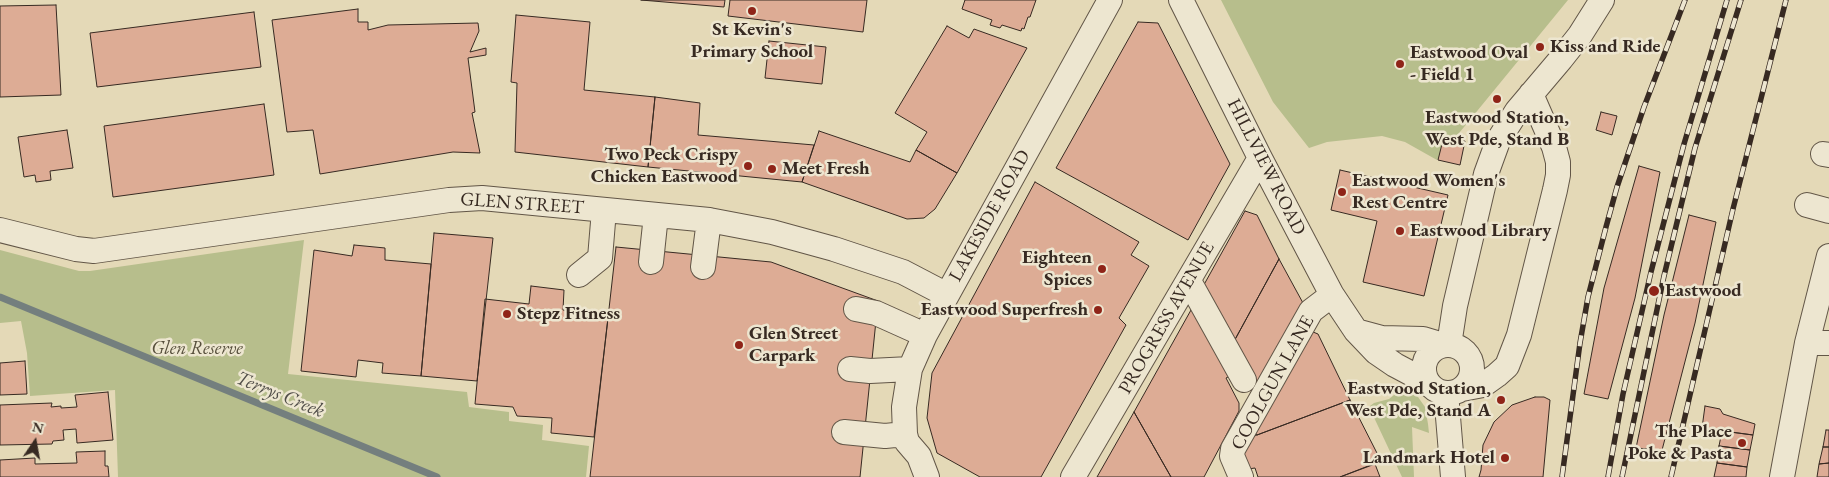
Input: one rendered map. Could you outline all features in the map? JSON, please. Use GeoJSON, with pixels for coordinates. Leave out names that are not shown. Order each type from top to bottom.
{"type":"FeatureCollection","features":[{"type":"Feature","properties":{"kind":"street","name":"LAKESIDE ROAD"},"geometry":{"type":"LineString","coordinates":[[910,477],[904,461],[906,438],[904,407],[910,370],[925,335],[947,294],[1110,0]]}},
{"type":"Feature","properties":{"kind":"street","name":"HILLVIEW ROAD"},"geometry":{"type":"LineString","coordinates":[[1181,0],[1260,158],[1332,295],[1356,331],[1376,352],[1395,365],[1445,388]]}},
{"type":"Feature","properties":{"kind":"street"},"geometry":{"type":"LineString","coordinates":[[1446,345],[1486,174],[1498,141],[1530,94],[1575,41],[1602,0]]}},
{"type":"Feature","properties":{"kind":"street"},"geometry":{"type":"LineString","coordinates":[[1446,345],[1436,348],[1429,353],[1425,360],[1424,375],[1445,388],[1483,385],[1498,376],[1507,366],[1519,334],[1558,175],[1558,162],[1554,147],[1530,94]]}},
{"type":"Feature","properties":{"kind":"street","name":"PROGRESS AVENUE"},"geometry":{"type":"LineString","coordinates":[[1073,477],[1260,158]]}},
{"type":"Feature","properties":{"kind":"street","name":"GLEN STREET"},"geometry":{"type":"LineString","coordinates":[[0,230],[76,249],[94,251],[449,200],[482,198],[709,220],[772,232],[834,249],[903,272],[947,294]]}},
{"type":"Feature","properties":{"kind":"street"},"geometry":{"type":"LineString","coordinates":[[1806,205],[1829,211]]}},
{"type":"Feature","properties":{"kind":"street"},"geometry":{"type":"LineString","coordinates":[[580,275],[600,258],[604,210]]}},
{"type":"Feature","properties":{"kind":"street"},"geometry":{"type":"LineString","coordinates":[[651,262],[656,215]]}},
{"type":"Feature","properties":{"kind":"street"},"geometry":{"type":"LineString","coordinates":[[703,267],[709,220]]}},
{"type":"Feature","properties":{"kind":"street"},"geometry":{"type":"LineString","coordinates":[[1782,477],[1818,343],[1829,256]]}},
{"type":"Feature","properties":{"kind":"street"},"geometry":{"type":"LineString","coordinates":[[1189,281],[1244,380]]}},
{"type":"Feature","properties":{"kind":"street","name":"COOLGUN LANE"},"geometry":{"type":"LineString","coordinates":[[1241,477],[1232,456],[1233,448],[1311,311],[1332,295]]}},
{"type":"Feature","properties":{"kind":"street"},"geometry":{"type":"LineString","coordinates":[[856,309],[876,313],[925,335]]}},
{"type":"Feature","properties":{"kind":"street"},"geometry":{"type":"LineString","coordinates":[[1356,331],[1382,338],[1423,339],[1457,346],[1463,350],[1471,362],[1471,377],[1445,388]]}},
{"type":"Feature","properties":{"kind":"street"},"geometry":{"type":"LineString","coordinates":[[850,369],[870,371],[910,370]]}},
{"type":"Feature","properties":{"kind":"street"},"geometry":{"type":"LineString","coordinates":[[1445,388],[1453,477]]}},
{"type":"Feature","properties":{"kind":"street"},"geometry":{"type":"LineString","coordinates":[[844,432],[906,438],[919,456],[927,477]]}},
{"type":"Feature","properties":{"kind":"green space"},"geometry":{"type":"Polygon","coordinates":[[[1221,0],[1568,0],[1437,160],[1405,142],[1382,136],[1327,142],[1309,148],[1273,102],[1221,0]]]}},
{"type":"Feature","properties":{"kind":"green space","name":"Glen Reserve"},"geometry":{"type":"Polygon","coordinates":[[[304,240],[288,374],[467,392],[469,407],[509,412],[509,421],[543,425],[542,440],[589,446],[586,477],[118,477],[115,390],[30,396],[27,353],[21,321],[0,323],[0,250],[79,271],[90,271],[304,240]]]}},
{"type":"Feature","properties":{"kind":"green space"},"geometry":{"type":"Polygon","coordinates":[[[1399,385],[1407,388],[1418,397],[1425,407],[1428,424],[1429,433],[1412,427],[1414,477],[1402,477],[1370,409],[1370,406],[1374,403],[1389,399],[1394,395],[1396,387],[1399,385]]]}},
{"type":"Feature","properties":{"kind":"building"},"geometry":{"type":"Polygon","coordinates":[[[641,0],[725,0],[724,7],[641,0]]]}},
{"type":"Feature","properties":{"kind":"building"},"geometry":{"type":"Polygon","coordinates":[[[730,0],[867,0],[863,32],[728,16],[730,0]]]}},
{"type":"Feature","properties":{"kind":"building"},"geometry":{"type":"Polygon","coordinates":[[[965,0],[1036,0],[1030,17],[1028,17],[1024,29],[1022,28],[1021,31],[1002,25],[1000,28],[990,25],[992,20],[962,9],[965,0]]]}},
{"type":"Feature","properties":{"kind":"building"},"geometry":{"type":"Polygon","coordinates":[[[56,5],[61,95],[0,97],[0,6],[56,5]]]}},
{"type":"Feature","properties":{"kind":"building"},"geometry":{"type":"Polygon","coordinates":[[[358,9],[358,22],[368,22],[368,30],[388,25],[478,23],[479,31],[470,52],[486,48],[486,55],[468,58],[475,112],[472,113],[480,153],[453,152],[320,174],[313,130],[287,132],[272,20],[358,9]]]}},
{"type":"Feature","properties":{"kind":"building"},"geometry":{"type":"Polygon","coordinates":[[[254,12],[261,67],[97,87],[90,33],[254,12]]]}},
{"type":"Feature","properties":{"kind":"building"},"geometry":{"type":"Polygon","coordinates":[[[516,15],[590,22],[584,90],[655,97],[648,167],[515,152],[517,83],[511,82],[516,15]]]}},
{"type":"Feature","properties":{"kind":"building"},"geometry":{"type":"Polygon","coordinates":[[[1138,22],[1158,23],[1230,164],[1188,240],[1056,168],[1138,22]]]}},
{"type":"Feature","properties":{"kind":"building"},"geometry":{"type":"Polygon","coordinates":[[[947,26],[969,38],[974,29],[1027,48],[957,173],[916,150],[927,132],[895,113],[947,26]]]}},
{"type":"Feature","properties":{"kind":"building"},"geometry":{"type":"Polygon","coordinates":[[[769,41],[826,47],[822,84],[765,78],[769,41]]]}},
{"type":"Feature","properties":{"kind":"building"},"geometry":{"type":"Polygon","coordinates":[[[655,97],[700,103],[698,135],[814,145],[802,182],[648,167],[655,97]]]}},
{"type":"Feature","properties":{"kind":"building"},"geometry":{"type":"Polygon","coordinates":[[[264,104],[274,175],[113,197],[104,126],[264,104]]]}},
{"type":"Feature","properties":{"kind":"building"},"geometry":{"type":"Polygon","coordinates":[[[1601,112],[1617,116],[1612,135],[1596,130],[1601,112]]]}},
{"type":"Feature","properties":{"kind":"building"},"geometry":{"type":"Polygon","coordinates":[[[67,130],[73,168],[50,171],[51,180],[36,182],[35,175],[24,177],[18,137],[67,130]]]}},
{"type":"Feature","properties":{"kind":"building"},"geometry":{"type":"Polygon","coordinates":[[[819,131],[910,162],[916,150],[957,173],[935,209],[924,218],[907,219],[802,182],[819,131]]]}},
{"type":"Feature","properties":{"kind":"building"},"geometry":{"type":"Polygon","coordinates":[[[1444,136],[1465,141],[1460,165],[1438,160],[1444,136]]]}},
{"type":"Feature","properties":{"kind":"building"},"geometry":{"type":"Polygon","coordinates":[[[1639,166],[1660,172],[1635,298],[1608,399],[1584,394],[1604,288],[1639,166]]]}},
{"type":"Feature","properties":{"kind":"building"},"geometry":{"type":"Polygon","coordinates":[[[1340,170],[1448,195],[1424,296],[1363,282],[1377,221],[1331,210],[1340,170]]]}},
{"type":"Feature","properties":{"kind":"building"},"geometry":{"type":"Polygon","coordinates":[[[1035,182],[1139,242],[1131,255],[1149,266],[1119,318],[1126,325],[1041,477],[980,477],[937,453],[927,418],[932,373],[1035,182]]]}},
{"type":"Feature","properties":{"kind":"building"},"geometry":{"type":"Polygon","coordinates":[[[1245,211],[1257,215],[1279,259],[1232,345],[1201,290],[1245,211]]]}},
{"type":"Feature","properties":{"kind":"building"},"geometry":{"type":"Polygon","coordinates":[[[1689,215],[1716,222],[1695,323],[1661,454],[1649,449],[1636,448],[1664,315],[1689,215]]]}},
{"type":"Feature","properties":{"kind":"building"},"geometry":{"type":"Polygon","coordinates":[[[434,233],[493,238],[477,381],[421,376],[434,233]]]}},
{"type":"Feature","properties":{"kind":"building"},"geometry":{"type":"Polygon","coordinates":[[[354,245],[385,248],[385,260],[431,264],[421,376],[382,373],[383,363],[358,360],[356,377],[301,371],[314,250],[352,256],[354,245]]]}},
{"type":"Feature","properties":{"kind":"building","name":"Glen Street Carpark"},"geometry":{"type":"Polygon","coordinates":[[[616,247],[771,262],[878,301],[860,477],[590,477],[616,247]]]}},
{"type":"Feature","properties":{"kind":"building"},"geometry":{"type":"Polygon","coordinates":[[[1279,259],[1303,303],[1255,387],[1232,345],[1279,259]]]}},
{"type":"Feature","properties":{"kind":"building"},"geometry":{"type":"Polygon","coordinates":[[[531,286],[564,290],[563,310],[608,318],[594,437],[551,433],[552,418],[517,416],[513,407],[475,404],[485,299],[529,304],[531,286]]]}},
{"type":"Feature","properties":{"kind":"building"},"geometry":{"type":"Polygon","coordinates":[[[1191,310],[1203,311],[1238,372],[1226,378],[1239,403],[1239,411],[1204,477],[1171,477],[1134,412],[1191,310]]]}},
{"type":"Feature","properties":{"kind":"building"},"geometry":{"type":"Polygon","coordinates":[[[1313,332],[1318,334],[1350,400],[1257,435],[1253,430],[1305,334],[1313,332]]]}},
{"type":"Feature","properties":{"kind":"building"},"geometry":{"type":"Polygon","coordinates":[[[25,361],[27,394],[0,395],[0,363],[25,361]]]}},
{"type":"Feature","properties":{"kind":"building"},"geometry":{"type":"Polygon","coordinates":[[[108,392],[113,440],[77,443],[76,429],[63,430],[64,440],[53,441],[52,444],[0,445],[0,405],[52,403],[51,407],[77,407],[75,395],[108,392]]]}},
{"type":"Feature","properties":{"kind":"building"},"geometry":{"type":"Polygon","coordinates":[[[1535,397],[1544,397],[1550,400],[1543,477],[1479,477],[1483,445],[1494,422],[1512,405],[1535,397]]]}},
{"type":"Feature","properties":{"kind":"building"},"geometry":{"type":"Polygon","coordinates":[[[1350,400],[1381,461],[1340,477],[1258,477],[1255,468],[1248,469],[1240,455],[1249,438],[1350,400]]]}},
{"type":"Feature","properties":{"kind":"building"},"geometry":{"type":"Polygon","coordinates":[[[1705,406],[1720,409],[1723,414],[1755,424],[1753,435],[1702,428],[1705,406]]]}},
{"type":"Feature","properties":{"kind":"building"},"geometry":{"type":"Polygon","coordinates":[[[1134,412],[1171,477],[1097,477],[1134,412]]]}},
{"type":"Feature","properties":{"kind":"building"},"geometry":{"type":"Polygon","coordinates":[[[1826,430],[1829,430],[1829,447],[1823,447],[1826,430]]]}},
{"type":"Feature","properties":{"kind":"building"},"geometry":{"type":"Polygon","coordinates":[[[1722,431],[1753,435],[1750,450],[1719,446],[1722,431]]]}},
{"type":"Feature","properties":{"kind":"building"},"geometry":{"type":"Polygon","coordinates":[[[1719,446],[1750,450],[1747,467],[1717,463],[1719,446]]]}},
{"type":"Feature","properties":{"kind":"building"},"geometry":{"type":"Polygon","coordinates":[[[1823,447],[1829,447],[1829,463],[1819,464],[1823,447]]]}},
{"type":"Feature","properties":{"kind":"building"},"geometry":{"type":"Polygon","coordinates":[[[105,451],[105,466],[108,466],[109,477],[0,477],[0,460],[35,458],[35,464],[77,463],[76,452],[105,451]]]}},
{"type":"Feature","properties":{"kind":"building"},"geometry":{"type":"Polygon","coordinates":[[[1717,463],[1747,467],[1746,477],[1714,477],[1717,463]]]}},
{"type":"Feature","properties":{"kind":"building"},"geometry":{"type":"Polygon","coordinates":[[[1829,463],[1829,477],[1817,477],[1819,464],[1829,463]]]}},
{"type":"Feature","properties":{"kind":"building"},"geometry":{"type":"Polygon","coordinates":[[[1375,464],[1380,477],[1340,477],[1375,464]]]}},
{"type":"Feature","properties":{"kind":"waterway","name":"Terrys Creek"},"geometry":{"type":"LineString","coordinates":[[0,297],[437,477]]}},
{"type":"Feature","properties":{"kind":"railway"},"geometry":{"type":"LineString","coordinates":[[1562,477],[1588,297],[1606,227],[1617,187],[1644,107],[1685,0]]}},
{"type":"Feature","properties":{"kind":"railway"},"geometry":{"type":"LineString","coordinates":[[1608,477],[1623,394],[1651,272],[1684,144],[1727,0]]}},
{"type":"Feature","properties":{"kind":"railway"},"geometry":{"type":"LineString","coordinates":[[1622,477],[1664,276],[1695,148],[1741,0]]}},
{"type":"Feature","properties":{"kind":"railway"},"geometry":{"type":"LineString","coordinates":[[1671,477],[1733,209],[1786,0]]}},
{"type":"Feature","properties":{"kind":"place","name":"St Kevin's Primary School"},"geometry":{"type":"Point","coordinates":[752,11]}},
{"type":"Feature","properties":{"kind":"place","name":"Kiss and Ride"},"geometry":{"type":"Point","coordinates":[1540,47]}},
{"type":"Feature","properties":{"kind":"place","name":"Eastwood Oval - Field 1"},"geometry":{"type":"Point","coordinates":[1400,64]}},
{"type":"Feature","properties":{"kind":"place","name":"Eastwood Station, West Pde, Stand B"},"geometry":{"type":"Point","coordinates":[1497,99]}},
{"type":"Feature","properties":{"kind":"place","name":"Two Peck Crispy Chicken Eastwood"},"geometry":{"type":"Point","coordinates":[748,166]}},
{"type":"Feature","properties":{"kind":"place","name":"Meet Fresh"},"geometry":{"type":"Point","coordinates":[772,169]}},
{"type":"Feature","properties":{"kind":"place","name":"Eastwood Women's Rest Centre"},"geometry":{"type":"Point","coordinates":[1342,192]}},
{"type":"Feature","properties":{"kind":"place","name":"Eastwood Library"},"geometry":{"type":"Point","coordinates":[1400,231]}},
{"type":"Feature","properties":{"kind":"place","name":"Eighteen Spices"},"geometry":{"type":"Point","coordinates":[1102,269]}},
{"type":"Feature","properties":{"kind":"place","name":"Eastwood"},"geometry":{"type":"Point","coordinates":[1654,291]}},
{"type":"Feature","properties":{"kind":"place","name":"Eastwood Superfresh"},"geometry":{"type":"Point","coordinates":[1098,310]}},
{"type":"Feature","properties":{"kind":"place","name":"Stepz Fitness"},"geometry":{"type":"Point","coordinates":[507,314]}},
{"type":"Feature","properties":{"kind":"place","name":"Glen Street Carpark"},"geometry":{"type":"Point","coordinates":[739,345]}},
{"type":"Feature","properties":{"kind":"place","name":"Eastwood Station, West Pde, Stand A"},"geometry":{"type":"Point","coordinates":[1501,400]}},
{"type":"Feature","properties":{"kind":"place","name":"The Place Poke & Pasta"},"geometry":{"type":"Point","coordinates":[1742,443]}},
{"type":"Feature","properties":{"kind":"place","name":"Landmark Hotel"},"geometry":{"type":"Point","coordinates":[1505,458]}}]}
